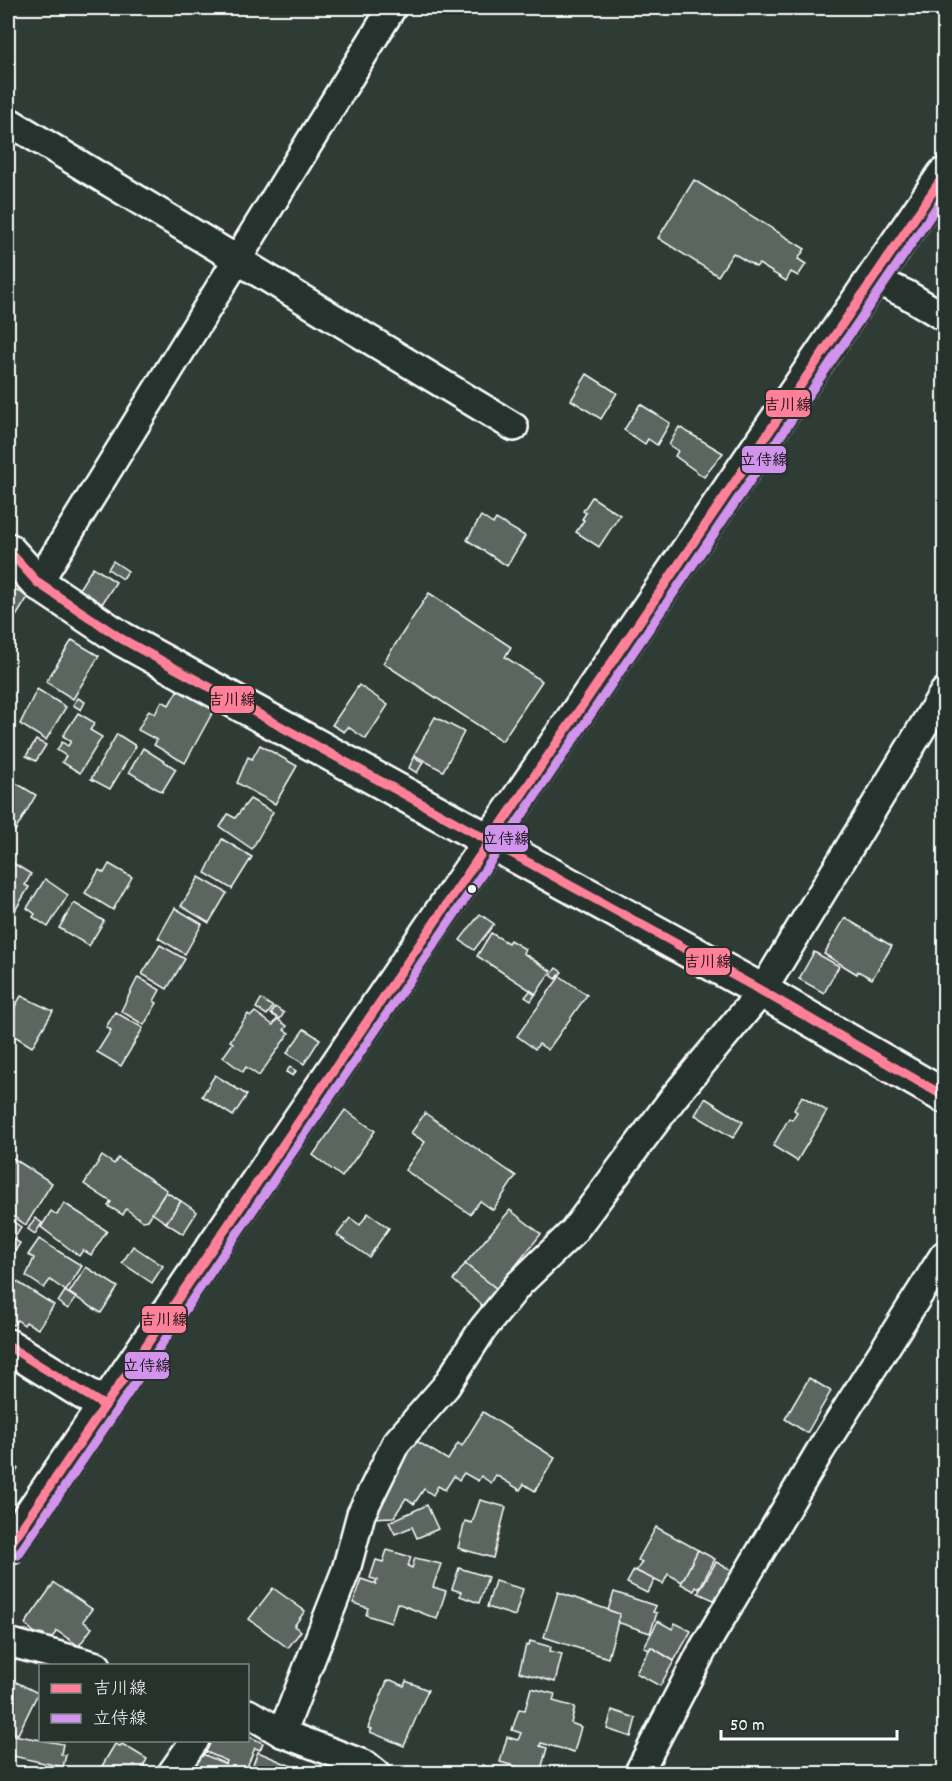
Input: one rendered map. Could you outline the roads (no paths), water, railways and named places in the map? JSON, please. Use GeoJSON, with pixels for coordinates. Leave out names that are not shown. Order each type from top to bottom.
{"type":"FeatureCollection","features":[{"type":"Feature","properties":{"kind":"main road"},"geometry":{"type":"LineString","coordinates":[[8,1548],[945,176]]}},
{"type":"Feature","properties":{"kind":"main road"},"geometry":{"type":"LineString","coordinates":[[8,550],[38,583],[122,639],[762,991],[945,1096]]}},
{"type":"Feature","properties":{"kind":"main road"},"geometry":{"type":"LineString","coordinates":[[8,1346],[105,1406]]}},
{"type":"Feature","properties":{"kind":"street"},"geometry":{"type":"LineString","coordinates":[[38,583],[392,8]]}},
{"type":"Feature","properties":{"kind":"street"},"geometry":{"type":"LineString","coordinates":[[8,121],[514,427]]}},
{"type":"Feature","properties":{"kind":"street"},"geometry":{"type":"LineString","coordinates":[[873,279],[906,294],[945,317]]}},
{"type":"Feature","properties":{"kind":"street"},"geometry":{"type":"LineString","coordinates":[[282,1734],[346,1570],[361,1514],[396,1443],[446,1386],[482,1330],[519,1284],[573,1232],[674,1097],[762,991],[945,692]]}},
{"type":"Feature","properties":{"kind":"street"},"geometry":{"type":"LineString","coordinates":[[638,1773],[703,1649],[819,1451],[945,1255]]}},
{"type":"Feature","properties":{"kind":"street"},"geometry":{"type":"LineString","coordinates":[[8,1642],[93,1664]]}},
{"type":"Feature","properties":{"kind":"street"},"geometry":{"type":"LineString","coordinates":[[249,1714],[282,1734],[366,1765],[377,1773]]}},
{"type":"Feature","properties":{"kind":"street"},"geometry":{"type":"LineString","coordinates":[[171,1773],[194,1742]]}}]}
